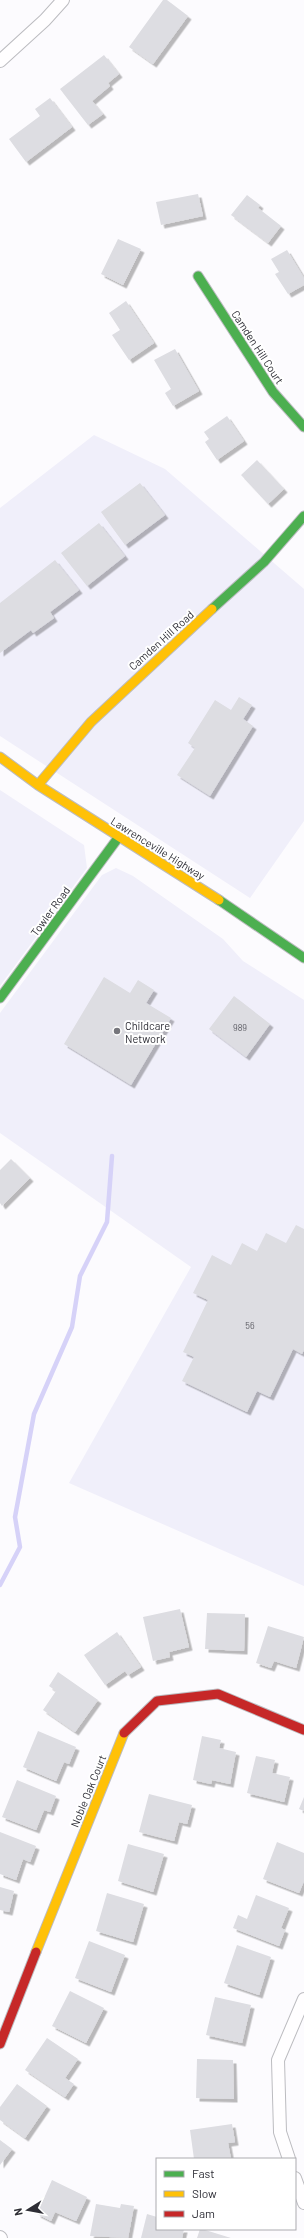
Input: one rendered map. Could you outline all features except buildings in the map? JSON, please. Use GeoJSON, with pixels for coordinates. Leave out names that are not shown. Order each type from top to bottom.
{"type":"FeatureCollection","features":[{"type":"Feature","properties":{"kind":"street"},"geometry":{"type":"LineString","coordinates":[[0,61],[45,20],[63,0]]}},
{"type":"Feature","properties":{"kind":"street","name":"Camden Hill Court"},"geometry":{"type":"LineString","coordinates":[[198,276],[273,392],[304,427]]}},
{"type":"Feature","properties":{"kind":"street","name":"Camden Hill Road"},"geometry":{"type":"LineString","coordinates":[[38,785],[91,722],[150,665],[264,562],[304,516]]}},
{"type":"Feature","properties":{"kind":"street","name":"Lawrenceville Highway"},"geometry":{"type":"LineString","coordinates":[[0,757],[38,785],[118,838],[218,899],[304,958]]}},
{"type":"Feature","properties":{"kind":"street","name":"Towler Road"},"geometry":{"type":"LineString","coordinates":[[0,998],[118,838]]}},
{"type":"Feature","properties":{"kind":"street","name":"Noble Oak Court"},"geometry":{"type":"LineString","coordinates":[[0,2044],[123,1734],[157,1701],[218,1694],[304,1730]]}},
{"type":"Feature","properties":{"kind":"street"},"geometry":{"type":"LineString","coordinates":[[289,2158],[280,2132],[278,2060],[304,1999]]}},
{"type":"Feature","properties":{"kind":"street"},"geometry":{"type":"LineString","coordinates":[[296,2181],[304,2203]]}},
{"type":"Feature","properties":{"kind":"shaded area"},"geometry":{"type":"Polygon","coordinates":[[[94,435],[165,469],[304,589],[304,821],[250,898],[0,736],[0,508],[94,435]]]}},
{"type":"Feature","properties":{"kind":"shaded area"},"geometry":{"type":"Polygon","coordinates":[[[0,790],[84,845],[87,868],[0,986],[0,790]]]}},
{"type":"Feature","properties":{"kind":"shaded area"},"geometry":{"type":"Polygon","coordinates":[[[116,868],[133,876],[223,939],[243,961],[304,1000],[304,1586],[69,1483],[191,1267],[0,1133],[0,1013],[102,875],[116,868]]]}},
{"type":"Feature","properties":{"kind":"waterway"},"geometry":{"type":"LineString","coordinates":[[0,1585],[20,1547],[15,1517],[34,1414],[72,1327],[80,1276],[107,1222],[112,1156]]}},
{"type":"Feature","properties":{"kind":"traffic: fast"},"geometry":{"type":"LineString","coordinates":[[198,276],[273,392],[304,427]]}},
{"type":"Feature","properties":{"kind":"traffic: fast"},"geometry":{"type":"LineString","coordinates":[[212,609],[264,562],[304,516]]}},
{"type":"Feature","properties":{"kind":"traffic: fast"},"geometry":{"type":"LineString","coordinates":[[0,998],[118,838]]}},
{"type":"Feature","properties":{"kind":"traffic: fast"},"geometry":{"type":"LineString","coordinates":[[219,900],[304,958]]}},
{"type":"Feature","properties":{"kind":"traffic: slow"},"geometry":{"type":"LineString","coordinates":[[38,785],[91,722],[212,609]]}},
{"type":"Feature","properties":{"kind":"traffic: slow"},"geometry":{"type":"LineString","coordinates":[[0,757],[38,785],[219,900]]}},
{"type":"Feature","properties":{"kind":"traffic: slow"},"geometry":{"type":"LineString","coordinates":[[36,1952],[124,1733]]}},
{"type":"Feature","properties":{"kind":"traffic: jam"},"geometry":{"type":"LineString","coordinates":[[124,1733],[157,1701],[218,1694],[304,1730]]}},
{"type":"Feature","properties":{"kind":"traffic: jam"},"geometry":{"type":"LineString","coordinates":[[0,2044],[36,1952]]}},
{"type":"Feature","properties":{"kind":"place","name":"Childcare Network"},"geometry":{"type":"Point","coordinates":[117,1031]}}]}
